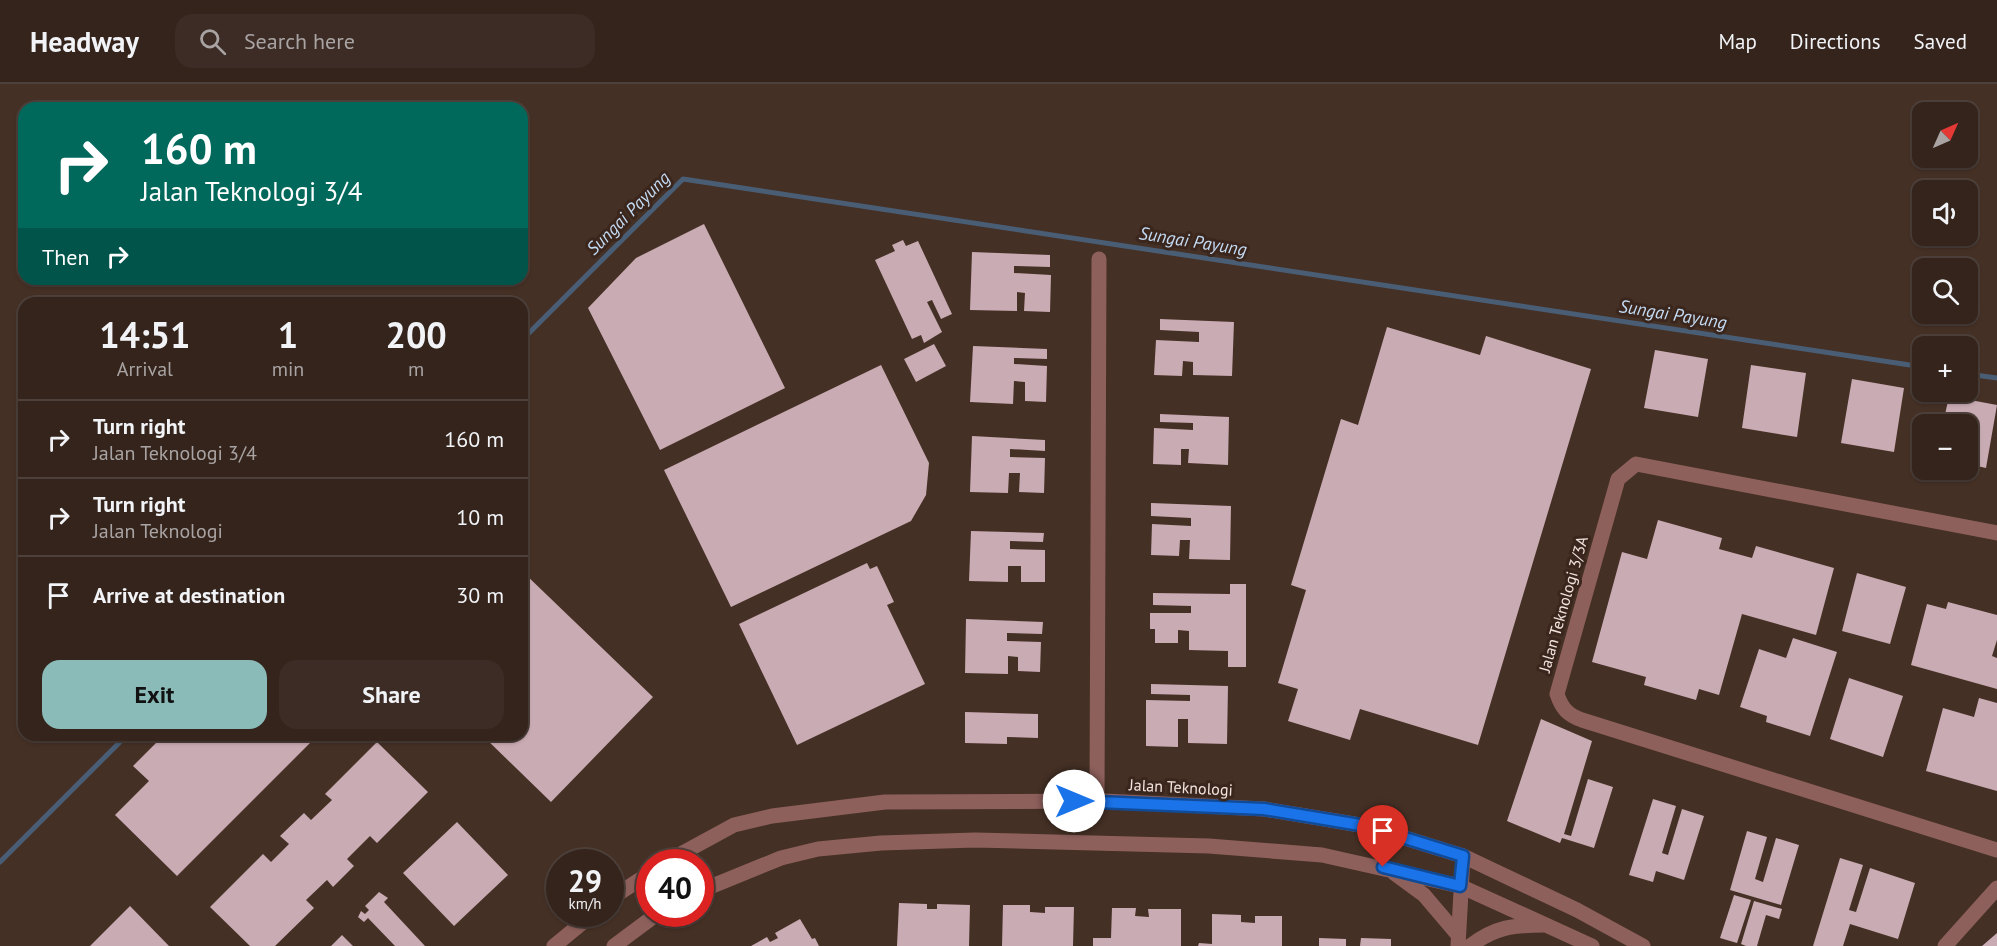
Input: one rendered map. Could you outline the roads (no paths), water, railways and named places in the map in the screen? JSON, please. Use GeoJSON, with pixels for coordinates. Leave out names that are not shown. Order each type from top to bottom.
{"type":"FeatureCollection","features":[{"type":"Feature","properties":{"kind":"street"},"geometry":{"type":"LineString","coordinates":[[1097,801],[1099,260]]}},
{"type":"Feature","properties":{"kind":"street","name":"Jalan Teknologi 3/3A"},"geometry":{"type":"LineString","coordinates":[[1997,533],[1636,465],[1618,479],[1557,694],[1561,706],[1569,716],[1997,850]]}},
{"type":"Feature","properties":{"kind":"street","name":"Jalan Teknologi"},"geometry":{"type":"LineString","coordinates":[[690,849],[734,825],[811,810],[916,801],[1097,801],[1264,809],[1366,826],[1463,856],[1577,910],[1643,946]]}},
{"type":"Feature","properties":{"kind":"street"},"geometry":{"type":"LineString","coordinates":[[714,885],[782,858],[818,849],[975,840],[1209,846],[1322,855],[1460,886],[1592,946]]}},
{"type":"Feature","properties":{"kind":"street"},"geometry":{"type":"LineString","coordinates":[[1458,940],[1463,856]]}},
{"type":"Feature","properties":{"kind":"street"},"geometry":{"type":"LineString","coordinates":[[1388,869],[1424,895],[1458,940]]}},
{"type":"Feature","properties":{"kind":"street"},"geometry":{"type":"LineString","coordinates":[[1945,946],[1997,888]]}},
{"type":"Feature","properties":{"kind":"street"},"geometry":{"type":"LineString","coordinates":[[1470,946],[1482,937],[1509,926],[1550,925]]}},
{"type":"Feature","properties":{"kind":"street"},"geometry":{"type":"LineString","coordinates":[[554,946],[577,927]]}},
{"type":"Feature","properties":{"kind":"street"},"geometry":{"type":"LineString","coordinates":[[614,946],[640,927]]}},
{"type":"Feature","properties":{"kind":"waterway","name":"Sungai Payung"},"geometry":{"type":"LineString","coordinates":[[528,334],[683,179],[1912,365]]}},
{"type":"Feature","properties":{"kind":"waterway","name":"Sungai Payung"},"geometry":{"type":"LineString","coordinates":[[1978,375],[1997,378]]}},
{"type":"Feature","properties":{"kind":"waterway","name":"Sungai Payung"},"geometry":{"type":"LineString","coordinates":[[0,862],[121,741]]}}]}
